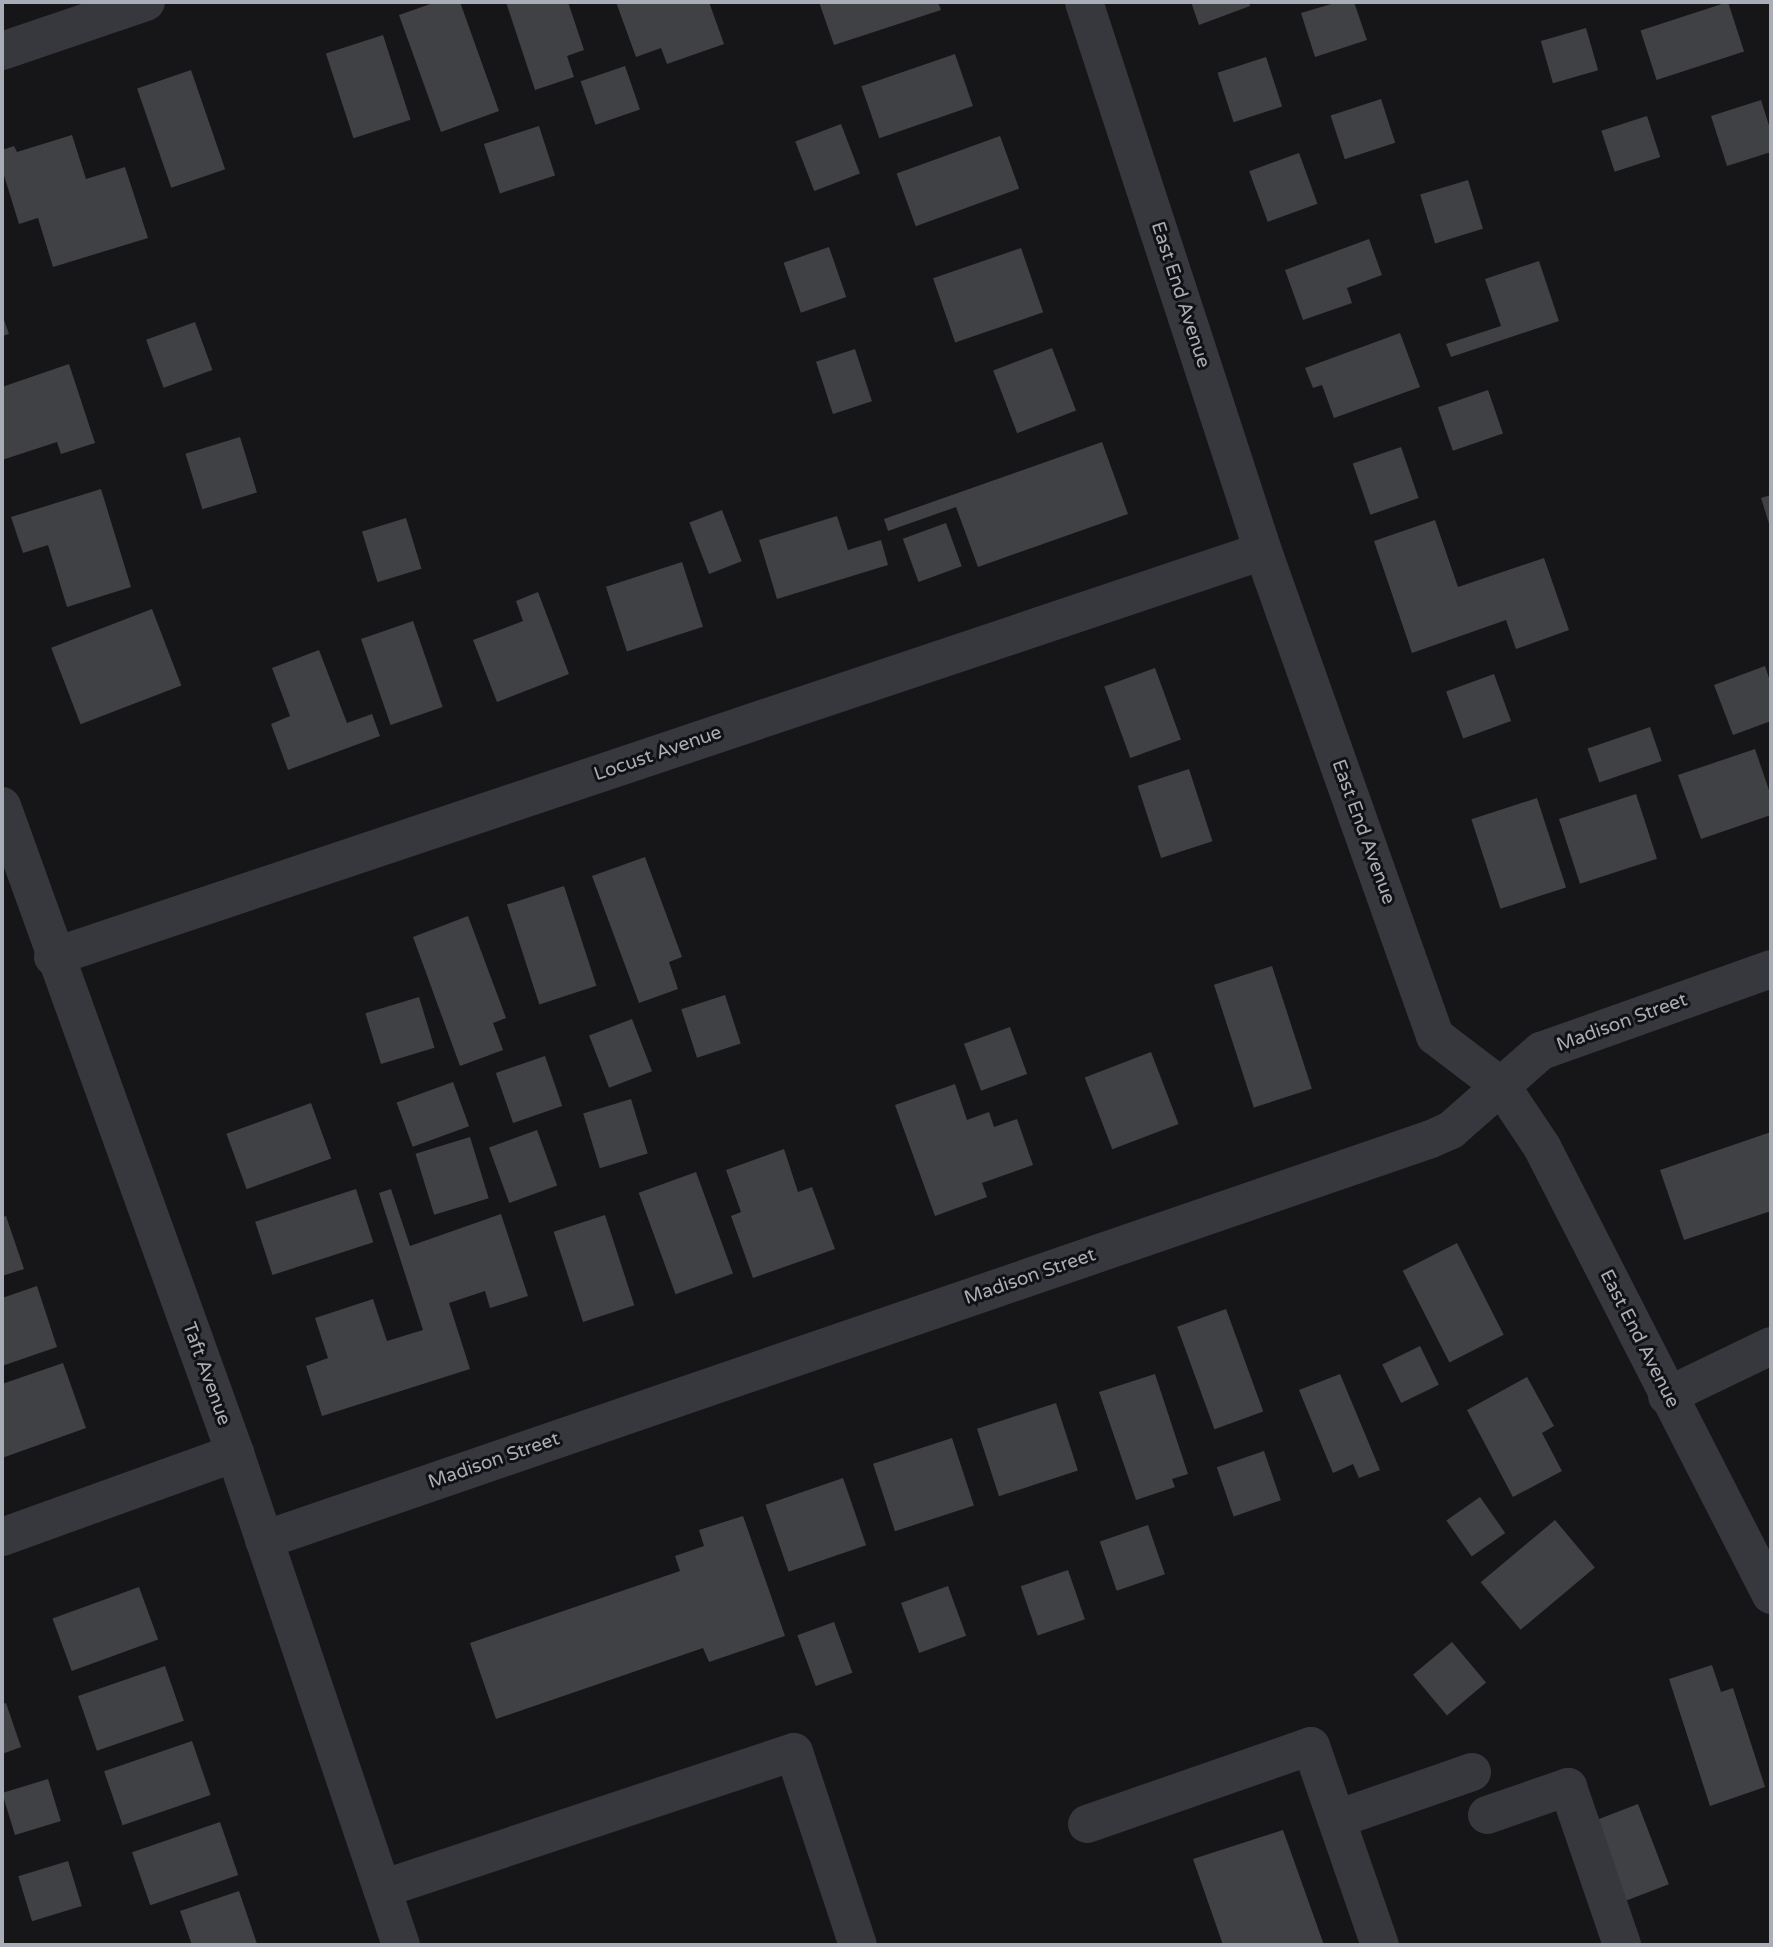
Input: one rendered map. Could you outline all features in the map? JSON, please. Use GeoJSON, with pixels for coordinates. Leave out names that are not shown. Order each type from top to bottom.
{"type":"FeatureCollection","features":[{"type":"Feature","properties":{"kind":"street"},"geometry":{"type":"LineString","coordinates":[[2,51],[146,2]]}},
{"type":"Feature","properties":{"kind":"street","name":"East End Avenue"},"geometry":{"type":"LineString","coordinates":[[1084,2],[1263,551],[1435,1036],[1502,1087],[1542,1147],[1771,1595]]}},
{"type":"Feature","properties":{"kind":"street","name":"Locust Avenue"},"geometry":{"type":"LineString","coordinates":[[53,957],[1263,551]]}},
{"type":"Feature","properties":{"kind":"street","name":"Taft Avenue"},"geometry":{"type":"LineString","coordinates":[[2,806],[53,957],[235,1453],[401,1945]]}},
{"type":"Feature","properties":{"kind":"street","name":"Madison Street"},"geometry":{"type":"LineString","coordinates":[[264,1540],[1431,1139],[1451,1130],[1541,1051],[1771,969]]}},
{"type":"Feature","properties":{"kind":"street"},"geometry":{"type":"LineString","coordinates":[[1667,1396],[1771,1346]]}},
{"type":"Feature","properties":{"kind":"street"},"geometry":{"type":"LineString","coordinates":[[2,1537],[235,1453]]}},
{"type":"Feature","properties":{"kind":"street"},"geometry":{"type":"LineString","coordinates":[[1087,1824],[1311,1746],[1380,1945]]}},
{"type":"Feature","properties":{"kind":"street"},"geometry":{"type":"LineString","coordinates":[[382,1889],[794,1752],[858,1945]]}},
{"type":"Feature","properties":{"kind":"street"},"geometry":{"type":"LineString","coordinates":[[1337,1819],[1472,1772]]}},
{"type":"Feature","properties":{"kind":"street"},"geometry":{"type":"LineString","coordinates":[[1487,1815],[1568,1787],[1622,1945]]}},
{"type":"Feature","properties":{"kind":"building"},"geometry":{"type":"Polygon","coordinates":[[[436,2],[460,2],[499,111],[441,132],[399,15],[436,2]]]}},
{"type":"Feature","properties":{"kind":"building"},"geometry":{"type":"Polygon","coordinates":[[[506,2],[568,2],[584,50],[567,56],[574,77],[535,90],[506,2]]]}},
{"type":"Feature","properties":{"kind":"building"},"geometry":{"type":"Polygon","coordinates":[[[616,2],[709,2],[724,44],[667,64],[661,48],[636,57],[616,2]]]}},
{"type":"Feature","properties":{"kind":"building"},"geometry":{"type":"Polygon","coordinates":[[[819,2],[938,2],[941,10],[834,45],[819,2]]]}},
{"type":"Feature","properties":{"kind":"building"},"geometry":{"type":"Polygon","coordinates":[[[1191,2],[1249,2],[1250,6],[1199,25],[1191,2]]]}},
{"type":"Feature","properties":{"kind":"building"},"geometry":{"type":"Polygon","coordinates":[[[1338,2],[1354,2],[1367,40],[1315,57],[1301,13],[1338,2]]]}},
{"type":"Feature","properties":{"kind":"building"},"geometry":{"type":"Polygon","coordinates":[[[1728,2],[1744,51],[1657,80],[1641,30],[1728,2]]]}},
{"type":"Feature","properties":{"kind":"building"},"geometry":{"type":"Polygon","coordinates":[[[1586,28],[1598,70],[1553,83],[1541,41],[1586,28]]]}},
{"type":"Feature","properties":{"kind":"building"},"geometry":{"type":"Polygon","coordinates":[[[383,35],[411,120],[353,138],[326,54],[383,35]]]}},
{"type":"Feature","properties":{"kind":"building"},"geometry":{"type":"Polygon","coordinates":[[[955,54],[973,106],[879,138],[861,86],[955,54]]]}},
{"type":"Feature","properties":{"kind":"building"},"geometry":{"type":"Polygon","coordinates":[[[1266,57],[1282,106],[1234,122],[1217,73],[1266,57]]]}},
{"type":"Feature","properties":{"kind":"building"},"geometry":{"type":"Polygon","coordinates":[[[625,66],[640,109],[596,125],[581,81],[625,66]]]}},
{"type":"Feature","properties":{"kind":"building"},"geometry":{"type":"Polygon","coordinates":[[[191,70],[225,169],[171,188],[137,89],[191,70]]]}},
{"type":"Feature","properties":{"kind":"building"},"geometry":{"type":"Polygon","coordinates":[[[1381,99],[1395,143],[1345,159],[1331,115],[1381,99]]]}},
{"type":"Feature","properties":{"kind":"building"},"geometry":{"type":"Polygon","coordinates":[[[1761,100],[1771,132],[1771,152],[1727,166],[1711,116],[1761,100]]]}},
{"type":"Feature","properties":{"kind":"building"},"geometry":{"type":"Polygon","coordinates":[[[1647,116],[1660,157],[1615,172],[1601,131],[1647,116]]]}},
{"type":"Feature","properties":{"kind":"building"},"geometry":{"type":"Polygon","coordinates":[[[841,124],[860,173],[814,191],[795,142],[841,124]]]}},
{"type":"Feature","properties":{"kind":"building"},"geometry":{"type":"Polygon","coordinates":[[[539,126],[555,175],[500,193],[484,144],[539,126]]]}},
{"type":"Feature","properties":{"kind":"building"},"geometry":{"type":"Polygon","coordinates":[[[72,135],[86,179],[125,167],[148,238],[53,267],[38,218],[19,224],[2,169],[2,150],[14,146],[17,152],[72,135]]]}},
{"type":"Feature","properties":{"kind":"building"},"geometry":{"type":"Polygon","coordinates":[[[1000,136],[1019,189],[916,226],[897,174],[1000,136]]]}},
{"type":"Feature","properties":{"kind":"building"},"geometry":{"type":"Polygon","coordinates":[[[1299,153],[1317,204],[1268,222],[1249,171],[1299,153]]]}},
{"type":"Feature","properties":{"kind":"building"},"geometry":{"type":"Polygon","coordinates":[[[1468,180],[1483,229],[1435,243],[1420,195],[1468,180]]]}},
{"type":"Feature","properties":{"kind":"building"},"geometry":{"type":"Polygon","coordinates":[[[1369,239],[1382,275],[1347,288],[1352,303],[1303,320],[1285,270],[1369,239]]]}},
{"type":"Feature","properties":{"kind":"building"},"geometry":{"type":"Polygon","coordinates":[[[829,247],[846,297],[801,313],[784,263],[829,247]]]}},
{"type":"Feature","properties":{"kind":"building"},"geometry":{"type":"Polygon","coordinates":[[[1021,248],[1043,312],[955,343],[933,278],[1021,248]]]}},
{"type":"Feature","properties":{"kind":"building"},"geometry":{"type":"Polygon","coordinates":[[[1539,261],[1559,321],[1451,357],[1446,344],[1501,326],[1485,279],[1539,261]]]}},
{"type":"Feature","properties":{"kind":"building"},"geometry":{"type":"Polygon","coordinates":[[[2,314],[9,334],[2,336],[2,314]]]}},
{"type":"Feature","properties":{"kind":"building"},"geometry":{"type":"Polygon","coordinates":[[[195,322],[212,370],[164,388],[146,340],[195,322]]]}},
{"type":"Feature","properties":{"kind":"building"},"geometry":{"type":"Polygon","coordinates":[[[1400,333],[1420,387],[1334,418],[1322,385],[1313,388],[1305,368],[1400,333]]]}},
{"type":"Feature","properties":{"kind":"building"},"geometry":{"type":"Polygon","coordinates":[[[1052,348],[1076,411],[1017,433],[993,371],[1052,348]]]}},
{"type":"Feature","properties":{"kind":"building"},"geometry":{"type":"Polygon","coordinates":[[[855,349],[872,401],[833,414],[816,362],[855,349]]]}},
{"type":"Feature","properties":{"kind":"building"},"geometry":{"type":"Polygon","coordinates":[[[69,364],[95,443],[61,454],[57,442],[2,460],[2,387],[69,364]]]}},
{"type":"Feature","properties":{"kind":"building"},"geometry":{"type":"Polygon","coordinates":[[[1488,390],[1503,433],[1453,451],[1438,407],[1488,390]]]}},
{"type":"Feature","properties":{"kind":"building"},"geometry":{"type":"Polygon","coordinates":[[[240,437],[257,492],[202,509],[185,454],[240,437]]]}},
{"type":"Feature","properties":{"kind":"building"},"geometry":{"type":"Polygon","coordinates":[[[1102,442],[1128,514],[978,567],[956,507],[888,531],[884,519],[1102,442]]]}},
{"type":"Feature","properties":{"kind":"building"},"geometry":{"type":"Polygon","coordinates":[[[1401,447],[1419,498],[1370,515],[1353,464],[1401,447]]]}},
{"type":"Feature","properties":{"kind":"building"},"geometry":{"type":"Polygon","coordinates":[[[101,489],[131,587],[67,607],[48,545],[23,553],[11,517],[101,489]]]}},
{"type":"Feature","properties":{"kind":"building"},"geometry":{"type":"Polygon","coordinates":[[[1771,495],[1771,530],[1761,498],[1771,495]]]}},
{"type":"Feature","properties":{"kind":"building"},"geometry":{"type":"Polygon","coordinates":[[[722,510],[742,561],[709,574],[689,523],[722,510]]]}},
{"type":"Feature","properties":{"kind":"building"},"geometry":{"type":"Polygon","coordinates":[[[837,516],[848,550],[881,540],[888,565],[777,599],[759,540],[837,516]]]}},
{"type":"Feature","properties":{"kind":"building"},"geometry":{"type":"Polygon","coordinates":[[[406,518],[421,569],[378,582],[362,531],[406,518]]]}},
{"type":"Feature","properties":{"kind":"building"},"geometry":{"type":"Polygon","coordinates":[[[1435,520],[1458,587],[1544,558],[1569,630],[1516,649],[1506,620],[1412,653],[1374,541],[1435,520]]]}},
{"type":"Feature","properties":{"kind":"building"},"geometry":{"type":"Polygon","coordinates":[[[946,523],[962,566],[919,582],[903,539],[946,523]]]}},
{"type":"Feature","properties":{"kind":"building"},"geometry":{"type":"Polygon","coordinates":[[[682,562],[703,627],[627,651],[606,587],[682,562]]]}},
{"type":"Feature","properties":{"kind":"building"},"geometry":{"type":"Polygon","coordinates":[[[538,592],[569,674],[497,702],[473,640],[523,621],[516,601],[538,592]]]}},
{"type":"Feature","properties":{"kind":"building"},"geometry":{"type":"Polygon","coordinates":[[[152,609],[181,686],[81,724],[51,648],[152,609]]]}},
{"type":"Feature","properties":{"kind":"building"},"geometry":{"type":"Polygon","coordinates":[[[413,621],[443,707],[391,725],[361,639],[413,621]]]}},
{"type":"Feature","properties":{"kind":"building"},"geometry":{"type":"Polygon","coordinates":[[[319,650],[347,723],[372,714],[380,736],[288,770],[271,724],[290,716],[272,668],[319,650]]]}},
{"type":"Feature","properties":{"kind":"building"},"geometry":{"type":"Polygon","coordinates":[[[1765,666],[1771,684],[1771,721],[1733,735],[1714,685],[1765,666]]]}},
{"type":"Feature","properties":{"kind":"building"},"geometry":{"type":"Polygon","coordinates":[[[1155,668],[1181,739],[1130,758],[1104,686],[1155,668]]]}},
{"type":"Feature","properties":{"kind":"building"},"geometry":{"type":"Polygon","coordinates":[[[1494,674],[1511,721],[1463,738],[1446,691],[1494,674]]]}},
{"type":"Feature","properties":{"kind":"building"},"geometry":{"type":"Polygon","coordinates":[[[1650,727],[1662,761],[1599,783],[1588,748],[1650,727]]]}},
{"type":"Feature","properties":{"kind":"building"},"geometry":{"type":"Polygon","coordinates":[[[1755,749],[1771,796],[1771,815],[1701,839],[1678,775],[1755,749]]]}},
{"type":"Feature","properties":{"kind":"building"},"geometry":{"type":"Polygon","coordinates":[[[1189,769],[1212,841],[1161,858],[1138,786],[1189,769]]]}},
{"type":"Feature","properties":{"kind":"building"},"geometry":{"type":"Polygon","coordinates":[[[1636,794],[1657,859],[1580,884],[1559,819],[1636,794]]]}},
{"type":"Feature","properties":{"kind":"building"},"geometry":{"type":"Polygon","coordinates":[[[1537,798],[1566,887],[1500,909],[1471,819],[1537,798]]]}},
{"type":"Feature","properties":{"kind":"building"},"geometry":{"type":"Polygon","coordinates":[[[645,857],[682,957],[669,962],[678,989],[639,1003],[592,876],[645,857]]]}},
{"type":"Feature","properties":{"kind":"building"},"geometry":{"type":"Polygon","coordinates":[[[564,886],[596,986],[539,1004],[507,905],[564,886]]]}},
{"type":"Feature","properties":{"kind":"building"},"geometry":{"type":"Polygon","coordinates":[[[468,916],[506,1018],[493,1023],[503,1050],[460,1066],[413,937],[468,916]]]}},
{"type":"Feature","properties":{"kind":"building"},"geometry":{"type":"Polygon","coordinates":[[[1272,966],[1312,1089],[1254,1108],[1214,985],[1272,966]]]}},
{"type":"Feature","properties":{"kind":"building"},"geometry":{"type":"Polygon","coordinates":[[[725,995],[741,1044],[697,1058],[681,1009],[725,995]]]}},
{"type":"Feature","properties":{"kind":"building"},"geometry":{"type":"Polygon","coordinates":[[[419,997],[434,1048],[381,1064],[365,1013],[419,997]]]}},
{"type":"Feature","properties":{"kind":"building"},"geometry":{"type":"Polygon","coordinates":[[[632,1019],[652,1071],[609,1088],[589,1035],[632,1019]]]}},
{"type":"Feature","properties":{"kind":"building"},"geometry":{"type":"Polygon","coordinates":[[[1010,1027],[1027,1074],[981,1091],[964,1044],[1010,1027]]]}},
{"type":"Feature","properties":{"kind":"building"},"geometry":{"type":"Polygon","coordinates":[[[1151,1052],[1179,1124],[1112,1149],[1085,1077],[1151,1052]]]}},
{"type":"Feature","properties":{"kind":"building"},"geometry":{"type":"Polygon","coordinates":[[[545,1056],[562,1106],[513,1123],[496,1073],[545,1056]]]}},
{"type":"Feature","properties":{"kind":"building"},"geometry":{"type":"Polygon","coordinates":[[[453,1082],[469,1126],[413,1147],[397,1103],[453,1082]]]}},
{"type":"Feature","properties":{"kind":"building"},"geometry":{"type":"Polygon","coordinates":[[[955,1084],[967,1120],[989,1112],[994,1127],[1017,1119],[1033,1165],[982,1183],[987,1197],[935,1216],[895,1105],[955,1084]]]}},
{"type":"Feature","properties":{"kind":"building"},"geometry":{"type":"Polygon","coordinates":[[[631,1099],[648,1154],[600,1168],[583,1114],[631,1099]]]}},
{"type":"Feature","properties":{"kind":"building"},"geometry":{"type":"Polygon","coordinates":[[[311,1103],[331,1158],[247,1189],[226,1134],[311,1103]]]}},
{"type":"Feature","properties":{"kind":"building"},"geometry":{"type":"Polygon","coordinates":[[[537,1130],[557,1185],[509,1203],[489,1147],[537,1130]]]}},
{"type":"Feature","properties":{"kind":"building"},"geometry":{"type":"Polygon","coordinates":[[[1771,1132],[1771,1211],[1684,1240],[1660,1170],[1771,1132]]]}},
{"type":"Feature","properties":{"kind":"building"},"geometry":{"type":"Polygon","coordinates":[[[470,1137],[489,1198],[434,1215],[415,1154],[470,1137]]]}},
{"type":"Feature","properties":{"kind":"building"},"geometry":{"type":"Polygon","coordinates":[[[784,1149],[798,1192],[812,1187],[835,1249],[753,1278],[731,1216],[741,1212],[726,1170],[784,1149]]]}},
{"type":"Feature","properties":{"kind":"building"},"geometry":{"type":"Polygon","coordinates":[[[696,1172],[733,1273],[676,1294],[639,1193],[696,1172]]]}},
{"type":"Feature","properties":{"kind":"building"},"geometry":{"type":"Polygon","coordinates":[[[356,1189],[373,1242],[272,1275],[255,1222],[356,1189]]]}},
{"type":"Feature","properties":{"kind":"building"},"geometry":{"type":"Polygon","coordinates":[[[391,1189],[410,1246],[501,1214],[528,1296],[490,1308],[485,1291],[449,1303],[470,1369],[322,1416],[306,1366],[328,1358],[315,1318],[373,1299],[387,1341],[423,1330],[379,1193],[391,1189]]]}},
{"type":"Feature","properties":{"kind":"building"},"geometry":{"type":"Polygon","coordinates":[[[605,1215],[634,1305],[583,1322],[554,1232],[605,1215]]]}},
{"type":"Feature","properties":{"kind":"building"},"geometry":{"type":"Polygon","coordinates":[[[6,1216],[24,1269],[2,1276],[2,1217],[6,1216]]]}},
{"type":"Feature","properties":{"kind":"building"},"geometry":{"type":"Polygon","coordinates":[[[1457,1243],[1504,1335],[1449,1362],[1403,1271],[1457,1243]]]}},
{"type":"Feature","properties":{"kind":"building"},"geometry":{"type":"Polygon","coordinates":[[[37,1286],[57,1347],[2,1366],[2,1298],[37,1286]]]}},
{"type":"Feature","properties":{"kind":"building"},"geometry":{"type":"Polygon","coordinates":[[[1226,1309],[1263,1411],[1214,1429],[1177,1327],[1226,1309]]]}},
{"type":"Feature","properties":{"kind":"building"},"geometry":{"type":"Polygon","coordinates":[[[1420,1346],[1439,1385],[1401,1403],[1382,1364],[1420,1346]]]}},
{"type":"Feature","properties":{"kind":"building"},"geometry":{"type":"Polygon","coordinates":[[[63,1363],[86,1428],[2,1458],[2,1384],[63,1363]]]}},
{"type":"Feature","properties":{"kind":"building"},"geometry":{"type":"Polygon","coordinates":[[[1155,1374],[1188,1474],[1172,1479],[1175,1487],[1136,1500],[1099,1392],[1155,1374]]]}},
{"type":"Feature","properties":{"kind":"building"},"geometry":{"type":"Polygon","coordinates":[[[1340,1374],[1380,1470],[1359,1478],[1353,1464],[1333,1473],[1299,1390],[1340,1374]]]}},
{"type":"Feature","properties":{"kind":"building"},"geometry":{"type":"Polygon","coordinates":[[[1527,1377],[1554,1426],[1542,1433],[1562,1471],[1513,1497],[1467,1410],[1527,1377]]]}},
{"type":"Feature","properties":{"kind":"building"},"geometry":{"type":"Polygon","coordinates":[[[1056,1403],[1078,1471],[999,1496],[977,1429],[1056,1403]]]}},
{"type":"Feature","properties":{"kind":"building"},"geometry":{"type":"Polygon","coordinates":[[[952,1438],[974,1506],[895,1531],[873,1464],[952,1438]]]}},
{"type":"Feature","properties":{"kind":"building"},"geometry":{"type":"Polygon","coordinates":[[[1264,1451],[1281,1500],[1234,1516],[1217,1467],[1264,1451]]]}},
{"type":"Feature","properties":{"kind":"building"},"geometry":{"type":"Polygon","coordinates":[[[843,1478],[866,1545],[789,1572],[765,1505],[843,1478]]]}},
{"type":"Feature","properties":{"kind":"building"},"geometry":{"type":"Polygon","coordinates":[[[1480,1497],[1505,1533],[1472,1557],[1446,1521],[1480,1497]]]}},
{"type":"Feature","properties":{"kind":"building"},"geometry":{"type":"Polygon","coordinates":[[[743,1516],[785,1636],[709,1662],[703,1648],[496,1719],[470,1643],[680,1571],[675,1556],[704,1546],[699,1530],[743,1516]]]}},
{"type":"Feature","properties":{"kind":"building"},"geometry":{"type":"Polygon","coordinates":[[[1555,1520],[1595,1567],[1521,1630],[1481,1582],[1555,1520]]]}},
{"type":"Feature","properties":{"kind":"building"},"geometry":{"type":"Polygon","coordinates":[[[1148,1525],[1165,1574],[1117,1591],[1100,1542],[1148,1525]]]}},
{"type":"Feature","properties":{"kind":"building"},"geometry":{"type":"Polygon","coordinates":[[[1068,1570],[1085,1619],[1038,1635],[1021,1586],[1068,1570]]]}},
{"type":"Feature","properties":{"kind":"building"},"geometry":{"type":"Polygon","coordinates":[[[948,1586],[966,1636],[919,1653],[901,1603],[948,1586]]]}},
{"type":"Feature","properties":{"kind":"building"},"geometry":{"type":"Polygon","coordinates":[[[139,1587],[158,1640],[72,1671],[53,1618],[139,1587]]]}},
{"type":"Feature","properties":{"kind":"building"},"geometry":{"type":"Polygon","coordinates":[[[834,1622],[852,1673],[816,1686],[797,1635],[834,1622]]]}},
{"type":"Feature","properties":{"kind":"building"},"geometry":{"type":"Polygon","coordinates":[[[1452,1642],[1486,1683],[1447,1715],[1413,1675],[1452,1642]]]}},
{"type":"Feature","properties":{"kind":"building"},"geometry":{"type":"Polygon","coordinates":[[[1712,1665],[1721,1692],[1733,1688],[1765,1787],[1710,1806],[1669,1679],[1712,1665]]]}},
{"type":"Feature","properties":{"kind":"building"},"geometry":{"type":"Polygon","coordinates":[[[165,1666],[184,1721],[97,1751],[78,1696],[165,1666]]]}},
{"type":"Feature","properties":{"kind":"building"},"geometry":{"type":"Polygon","coordinates":[[[6,1703],[21,1747],[2,1754],[2,1704],[6,1703]]]}},
{"type":"Feature","properties":{"kind":"building"},"geometry":{"type":"Polygon","coordinates":[[[192,1741],[211,1795],[123,1825],[104,1771],[192,1741]]]}},
{"type":"Feature","properties":{"kind":"building"},"geometry":{"type":"Polygon","coordinates":[[[48,1779],[61,1821],[15,1835],[2,1793],[48,1779]]]}},
{"type":"Feature","properties":{"kind":"building"},"geometry":{"type":"Polygon","coordinates":[[[1638,1804],[1669,1884],[1626,1901],[1595,1820],[1638,1804]]]}},
{"type":"Feature","properties":{"kind":"building"},"geometry":{"type":"Polygon","coordinates":[[[220,1822],[238,1875],[150,1905],[132,1852],[220,1822]]]}},
{"type":"Feature","properties":{"kind":"building"},"geometry":{"type":"Polygon","coordinates":[[[1283,1830],[1324,1945],[1223,1945],[1193,1859],[1283,1830]]]}},
{"type":"Feature","properties":{"kind":"building"},"geometry":{"type":"Polygon","coordinates":[[[68,1861],[82,1906],[32,1921],[18,1876],[68,1861]]]}},
{"type":"Feature","properties":{"kind":"building"},"geometry":{"type":"Polygon","coordinates":[[[239,1891],[257,1944],[192,1945],[180,1911],[239,1891]]]}}]}
